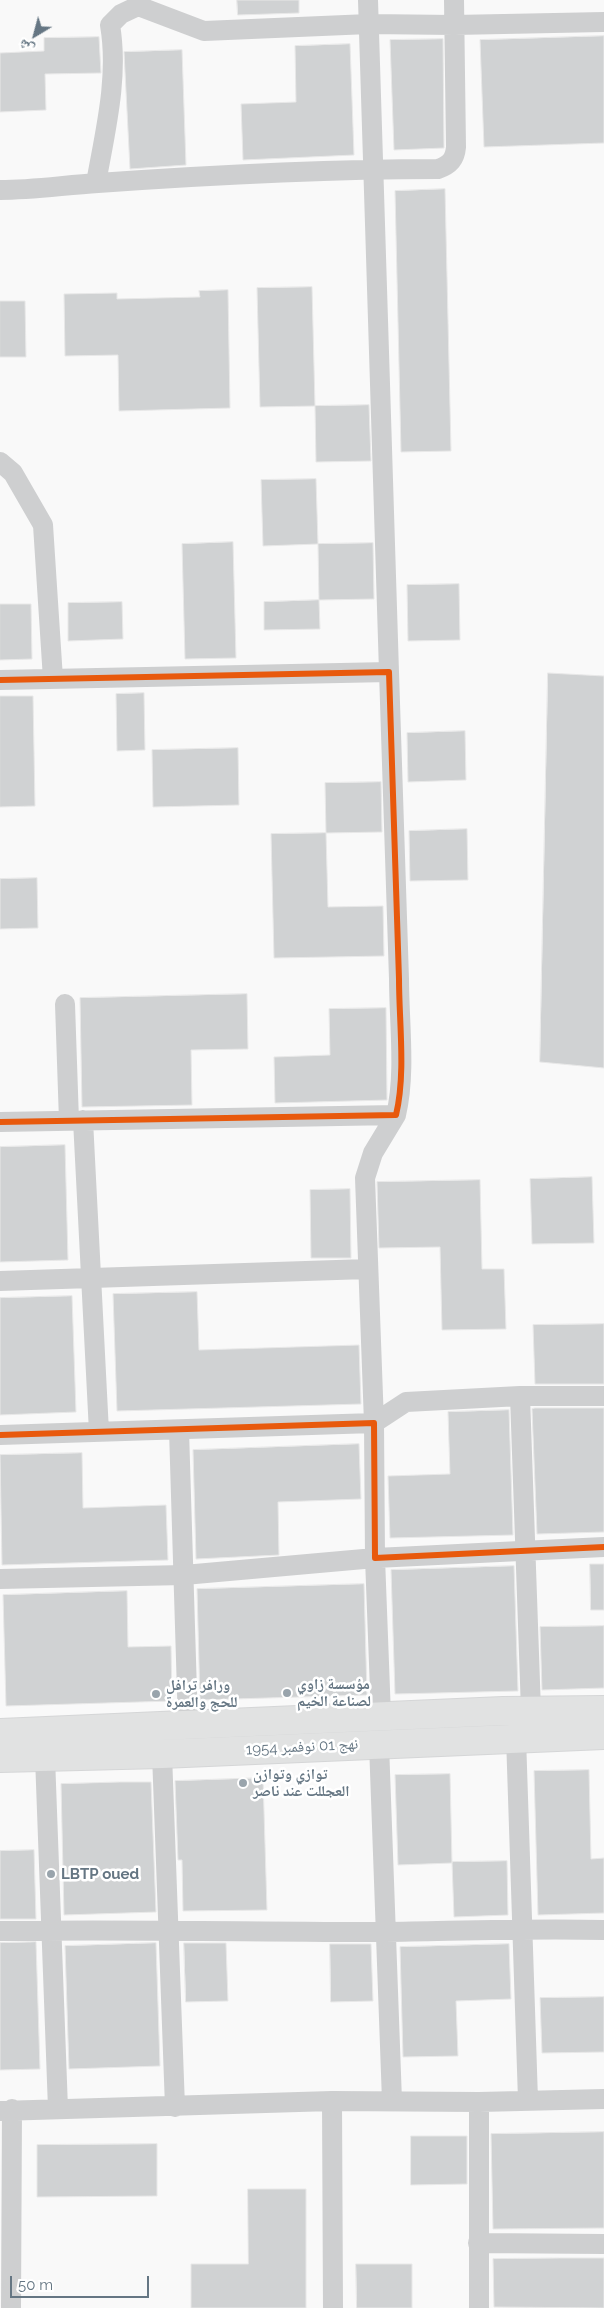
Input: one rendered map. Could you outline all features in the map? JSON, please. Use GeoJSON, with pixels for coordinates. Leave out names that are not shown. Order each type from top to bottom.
{"type":"FeatureCollection","features":[{"type":"Feature","properties":{"kind":"main road","name":"نهج 01 نوفمبر 1954"},"geometry":{"type":"LineString","coordinates":[[0,1733],[381,1716],[604,1710]]}},
{"type":"Feature","properties":{"kind":"main road","name":"نهج 01 نوفمبر 1954"},"geometry":{"type":"LineString","coordinates":[[0,1758],[162,1754],[516,1737],[604,1735]]}},
{"type":"Feature","properties":{"kind":"street"},"geometry":{"type":"LineString","coordinates":[[368,0],[375,169],[400,1020],[400,1099],[396,1115],[373,1153],[365,1178],[367,1269],[371,1302],[375,1558],[381,1716]]}},
{"type":"Feature","properties":{"kind":"street"},"geometry":{"type":"LineString","coordinates":[[0,190],[37,190],[96,183],[375,169],[438,169],[451,162],[456,147],[454,0]]}},
{"type":"Feature","properties":{"kind":"street"},"geometry":{"type":"LineString","coordinates":[[96,183],[112,88],[114,48],[110,25],[120,14],[138,6],[204,31],[369,24],[454,25],[604,22]]}},
{"type":"Feature","properties":{"kind":"street"},"geometry":{"type":"LineString","coordinates":[[0,462],[13,473],[43,525],[53,679]]}},
{"type":"Feature","properties":{"kind":"street"},"geometry":{"type":"LineString","coordinates":[[0,680],[389,672]]}},
{"type":"Feature","properties":{"kind":"street"},"geometry":{"type":"LineString","coordinates":[[65,1004],[92,1279],[99,1432]]}},
{"type":"Feature","properties":{"kind":"street"},"geometry":{"type":"LineString","coordinates":[[0,1122],[396,1115]]}},
{"type":"Feature","properties":{"kind":"street"},"geometry":{"type":"LineString","coordinates":[[0,1281],[367,1269]]}},
{"type":"Feature","properties":{"kind":"street"},"geometry":{"type":"LineString","coordinates":[[520,1396],[527,1550],[531,1711]]}},
{"type":"Feature","properties":{"kind":"street"},"geometry":{"type":"LineString","coordinates":[[0,1435],[374,1423],[406,1402],[520,1396],[604,1396]]}},
{"type":"Feature","properties":{"kind":"street"},"geometry":{"type":"LineString","coordinates":[[179,1430],[188,1725]]}},
{"type":"Feature","properties":{"kind":"street"},"geometry":{"type":"LineString","coordinates":[[0,1579],[184,1574],[375,1558],[604,1547]]}},
{"type":"Feature","properties":{"kind":"street"},"geometry":{"type":"LineString","coordinates":[[516,1737],[528,2100]]}},
{"type":"Feature","properties":{"kind":"street"},"geometry":{"type":"LineString","coordinates":[[379,1744],[392,2102]]}},
{"type":"Feature","properties":{"kind":"street"},"geometry":{"type":"LineString","coordinates":[[162,1754],[175,2107]]}},
{"type":"Feature","properties":{"kind":"street"},"geometry":{"type":"LineString","coordinates":[[45,1757],[58,2109]]}},
{"type":"Feature","properties":{"kind":"street"},"geometry":{"type":"LineString","coordinates":[[0,1931],[386,1932],[523,1928],[604,1930]]}},
{"type":"Feature","properties":{"kind":"street"},"geometry":{"type":"LineString","coordinates":[[11,2308],[6,2278],[6,2110],[175,2107],[332,2101],[479,2102],[604,2099]]}},
{"type":"Feature","properties":{"kind":"street"},"geometry":{"type":"LineString","coordinates":[[332,2101],[333,2308]]}},
{"type":"Feature","properties":{"kind":"street"},"geometry":{"type":"LineString","coordinates":[[479,2102],[479,2308]]}},
{"type":"Feature","properties":{"kind":"street"},"geometry":{"type":"LineString","coordinates":[[478,2243],[604,2244]]}},
{"type":"Feature","properties":{"kind":"building"},"geometry":{"type":"Polygon","coordinates":[[[237,0],[299,0],[299,13],[238,15],[237,0]]]}},
{"type":"Feature","properties":{"kind":"building"},"geometry":{"type":"Polygon","coordinates":[[[604,36],[604,143],[484,147],[480,40],[604,36]]]}},
{"type":"Feature","properties":{"kind":"building"},"geometry":{"type":"Polygon","coordinates":[[[99,37],[101,73],[45,74],[46,110],[0,112],[0,53],[44,51],[44,38],[99,37]]]}},
{"type":"Feature","properties":{"kind":"building"},"geometry":{"type":"Polygon","coordinates":[[[443,39],[444,148],[394,150],[390,40],[443,39]]]}},
{"type":"Feature","properties":{"kind":"building"},"geometry":{"type":"Polygon","coordinates":[[[350,44],[354,155],[243,160],[241,104],[296,102],[295,46],[350,44]]]}},
{"type":"Feature","properties":{"kind":"building"},"geometry":{"type":"Polygon","coordinates":[[[182,50],[186,165],[130,169],[124,52],[182,50]]]}},
{"type":"Feature","properties":{"kind":"building"},"geometry":{"type":"Polygon","coordinates":[[[445,189],[451,451],[401,452],[395,191],[445,189]]]}},
{"type":"Feature","properties":{"kind":"building"},"geometry":{"type":"Polygon","coordinates":[[[312,287],[315,406],[260,407],[257,288],[312,287]]]}},
{"type":"Feature","properties":{"kind":"building"},"geometry":{"type":"Polygon","coordinates":[[[228,290],[230,408],[119,411],[118,355],[65,356],[64,294],[117,293],[117,299],[200,297],[199,291],[228,290]]]}},
{"type":"Feature","properties":{"kind":"building"},"geometry":{"type":"Polygon","coordinates":[[[0,301],[25,301],[26,357],[0,357],[0,301]]]}},
{"type":"Feature","properties":{"kind":"building"},"geometry":{"type":"Polygon","coordinates":[[[369,405],[371,461],[316,462],[315,406],[369,405]]]}},
{"type":"Feature","properties":{"kind":"building"},"geometry":{"type":"Polygon","coordinates":[[[316,479],[318,544],[263,546],[261,480],[316,479]]]}},
{"type":"Feature","properties":{"kind":"building"},"geometry":{"type":"Polygon","coordinates":[[[233,542],[236,658],[185,659],[182,544],[233,542]]]}},
{"type":"Feature","properties":{"kind":"building"},"geometry":{"type":"Polygon","coordinates":[[[373,543],[374,599],[319,600],[318,544],[373,543]]]}},
{"type":"Feature","properties":{"kind":"building"},"geometry":{"type":"Polygon","coordinates":[[[459,584],[460,640],[408,641],[407,585],[459,584]]]}},
{"type":"Feature","properties":{"kind":"building"},"geometry":{"type":"Polygon","coordinates":[[[319,600],[320,629],[264,630],[264,602],[319,600]]]}},
{"type":"Feature","properties":{"kind":"building"},"geometry":{"type":"Polygon","coordinates":[[[122,602],[123,639],[68,641],[68,603],[122,602]]]}},
{"type":"Feature","properties":{"kind":"building"},"geometry":{"type":"Polygon","coordinates":[[[0,604],[31,604],[32,659],[0,660],[0,604]]]}},
{"type":"Feature","properties":{"kind":"building"},"geometry":{"type":"Polygon","coordinates":[[[548,673],[604,676],[604,1068],[540,1062],[548,673]]]}},
{"type":"Feature","properties":{"kind":"building"},"geometry":{"type":"Polygon","coordinates":[[[144,693],[145,750],[117,751],[116,694],[144,693]]]}},
{"type":"Feature","properties":{"kind":"building"},"geometry":{"type":"Polygon","coordinates":[[[0,696],[33,696],[35,806],[0,807],[0,696]]]}},
{"type":"Feature","properties":{"kind":"building"},"geometry":{"type":"Polygon","coordinates":[[[465,731],[466,780],[408,782],[407,733],[465,731]]]}},
{"type":"Feature","properties":{"kind":"building"},"geometry":{"type":"Polygon","coordinates":[[[238,748],[239,805],[153,807],[152,750],[238,748]]]}},
{"type":"Feature","properties":{"kind":"building"},"geometry":{"type":"Polygon","coordinates":[[[381,782],[382,832],[326,833],[325,783],[381,782]]]}},
{"type":"Feature","properties":{"kind":"building"},"geometry":{"type":"Polygon","coordinates":[[[467,829],[468,880],[410,881],[409,831],[467,829]]]}},
{"type":"Feature","properties":{"kind":"building"},"geometry":{"type":"Polygon","coordinates":[[[326,833],[328,907],[383,906],[384,956],[274,958],[271,834],[326,833]]]}},
{"type":"Feature","properties":{"kind":"building"},"geometry":{"type":"Polygon","coordinates":[[[37,878],[38,928],[0,929],[0,879],[37,878]]]}},
{"type":"Feature","properties":{"kind":"building"},"geometry":{"type":"Polygon","coordinates":[[[247,994],[248,1049],[191,1050],[192,1105],[82,1107],[80,998],[247,994]]]}},
{"type":"Feature","properties":{"kind":"building"},"geometry":{"type":"Polygon","coordinates":[[[386,1008],[387,1100],[275,1103],[274,1057],[330,1055],[329,1009],[386,1008]]]}},
{"type":"Feature","properties":{"kind":"building"},"geometry":{"type":"Polygon","coordinates":[[[65,1145],[68,1260],[0,1262],[0,1147],[65,1145]]]}},
{"type":"Feature","properties":{"kind":"building"},"geometry":{"type":"Polygon","coordinates":[[[592,1177],[594,1243],[532,1244],[530,1179],[592,1177]]]}},
{"type":"Feature","properties":{"kind":"building"},"geometry":{"type":"Polygon","coordinates":[[[480,1180],[482,1269],[504,1269],[506,1329],[442,1330],[440,1247],[379,1248],[377,1182],[480,1180]]]}},
{"type":"Feature","properties":{"kind":"building"},"geometry":{"type":"Polygon","coordinates":[[[350,1189],[351,1258],[311,1258],[310,1190],[350,1189]]]}},
{"type":"Feature","properties":{"kind":"building"},"geometry":{"type":"Polygon","coordinates":[[[197,1292],[199,1350],[359,1345],[361,1404],[117,1411],[113,1294],[197,1292]]]}},
{"type":"Feature","properties":{"kind":"building"},"geometry":{"type":"Polygon","coordinates":[[[72,1296],[76,1412],[0,1415],[0,1298],[72,1296]]]}},
{"type":"Feature","properties":{"kind":"building"},"geometry":{"type":"Polygon","coordinates":[[[604,1324],[604,1384],[535,1384],[533,1325],[604,1324]]]}},
{"type":"Feature","properties":{"kind":"building"},"geometry":{"type":"Polygon","coordinates":[[[604,1408],[604,1532],[537,1534],[532,1409],[604,1408]]]}},
{"type":"Feature","properties":{"kind":"building"},"geometry":{"type":"Polygon","coordinates":[[[509,1410],[513,1535],[390,1538],[388,1476],[450,1474],[448,1412],[509,1410]]]}},
{"type":"Feature","properties":{"kind":"building"},"geometry":{"type":"Polygon","coordinates":[[[359,1444],[361,1499],[278,1502],[279,1555],[196,1559],[193,1450],[359,1444]]]}},
{"type":"Feature","properties":{"kind":"building"},"geometry":{"type":"Polygon","coordinates":[[[82,1453],[83,1508],[166,1505],[168,1560],[2,1565],[0,1455],[82,1453]]]}},
{"type":"Feature","properties":{"kind":"building"},"geometry":{"type":"Polygon","coordinates":[[[590,1564],[604,1564],[604,1610],[591,1610],[590,1564]]]}},
{"type":"Feature","properties":{"kind":"building"},"geometry":{"type":"Polygon","coordinates":[[[514,1566],[518,1691],[395,1694],[391,1570],[514,1566]]]}},
{"type":"Feature","properties":{"kind":"building"},"geometry":{"type":"Polygon","coordinates":[[[364,1584],[367,1695],[200,1700],[197,1589],[364,1584]]]}},
{"type":"Feature","properties":{"kind":"building"},"geometry":{"type":"Polygon","coordinates":[[[127,1591],[128,1647],[171,1646],[172,1701],[6,1706],[3,1595],[127,1591]]]}},
{"type":"Feature","properties":{"kind":"building"},"geometry":{"type":"Polygon","coordinates":[[[604,1626],[604,1688],[542,1690],[540,1627],[604,1626]]]}},
{"type":"Feature","properties":{"kind":"building"},"geometry":{"type":"Polygon","coordinates":[[[589,1770],[591,1859],[604,1858],[604,1913],[538,1915],[534,1771],[589,1770]]]}},
{"type":"Feature","properties":{"kind":"building"},"geometry":{"type":"Polygon","coordinates":[[[450,1774],[452,1863],[398,1865],[395,1775],[450,1774]]]}},
{"type":"Feature","properties":{"kind":"building"},"geometry":{"type":"Polygon","coordinates":[[[263,1778],[267,1910],[183,1911],[182,1860],[178,1860],[175,1781],[263,1778]]]}},
{"type":"Feature","properties":{"kind":"building"},"geometry":{"type":"Polygon","coordinates":[[[151,1782],[156,1912],[64,1915],[61,1784],[151,1782]]]}},
{"type":"Feature","properties":{"kind":"building"},"geometry":{"type":"Polygon","coordinates":[[[34,1850],[36,1919],[0,1919],[0,1851],[34,1850]]]}},
{"type":"Feature","properties":{"kind":"building"},"geometry":{"type":"Polygon","coordinates":[[[507,1861],[508,1915],[454,1917],[452,1862],[507,1861]]]}},
{"type":"Feature","properties":{"kind":"building"},"geometry":{"type":"Polygon","coordinates":[[[36,1942],[40,2069],[0,2070],[0,1943],[36,1942]]]}},
{"type":"Feature","properties":{"kind":"building"},"geometry":{"type":"Polygon","coordinates":[[[156,1943],[160,2066],[69,2069],[65,1946],[156,1943]]]}},
{"type":"Feature","properties":{"kind":"building"},"geometry":{"type":"Polygon","coordinates":[[[184,1943],[226,1943],[228,2001],[186,2002],[184,1943]]]}},
{"type":"Feature","properties":{"kind":"building"},"geometry":{"type":"Polygon","coordinates":[[[330,1944],[371,1944],[373,2001],[331,2002],[330,1944]]]}},
{"type":"Feature","properties":{"kind":"building"},"geometry":{"type":"Polygon","coordinates":[[[509,1944],[511,1999],[456,2001],[458,2056],[403,2057],[400,1947],[509,1944]]]}},
{"type":"Feature","properties":{"kind":"building"},"geometry":{"type":"Polygon","coordinates":[[[604,1997],[604,2052],[542,2053],[540,1998],[604,1997]]]}},
{"type":"Feature","properties":{"kind":"building"},"geometry":{"type":"Polygon","coordinates":[[[604,2132],[604,2228],[493,2229],[491,2134],[604,2132]]]}},
{"type":"Feature","properties":{"kind":"building"},"geometry":{"type":"Polygon","coordinates":[[[411,2136],[467,2136],[467,2184],[411,2185],[411,2136]]]}},
{"type":"Feature","properties":{"kind":"building"},"geometry":{"type":"Polygon","coordinates":[[[157,2144],[157,2196],[37,2197],[37,2145],[157,2144]]]}},
{"type":"Feature","properties":{"kind":"building"},"geometry":{"type":"Polygon","coordinates":[[[248,2189],[306,2189],[306,2308],[191,2308],[191,2264],[248,2264],[248,2189]]]}},
{"type":"Feature","properties":{"kind":"building"},"geometry":{"type":"Polygon","coordinates":[[[604,2258],[604,2308],[494,2307],[493,2259],[604,2258]]]}},
{"type":"Feature","properties":{"kind":"building"},"geometry":{"type":"Polygon","coordinates":[[[356,2264],[412,2264],[412,2308],[357,2308],[356,2264]]]}},
{"type":"Feature","properties":{"kind":"cycle path"},"geometry":{"type":"LineString","coordinates":[[0,680],[389,672],[401,1047],[401,1082],[396,1115],[0,1122]]}},
{"type":"Feature","properties":{"kind":"cycle path"},"geometry":{"type":"LineString","coordinates":[[0,1435],[374,1423],[375,1558],[604,1547]]}},
{"type":"Feature","properties":{"kind":"place","name":"مؤسسة زاوي لصناعة الخيم"},"geometry":{"type":"Point","coordinates":[287,1693]}},
{"type":"Feature","properties":{"kind":"place","name":"ورافر ترافل للحج والعمرة"},"geometry":{"type":"Point","coordinates":[156,1694]}},
{"type":"Feature","properties":{"kind":"place","name":"توازي وتوازن العجللت عند ناصر"},"geometry":{"type":"Point","coordinates":[243,1783]}},
{"type":"Feature","properties":{"kind":"place","name":"LBTP oued"},"geometry":{"type":"Point","coordinates":[51,1874]}}]}
